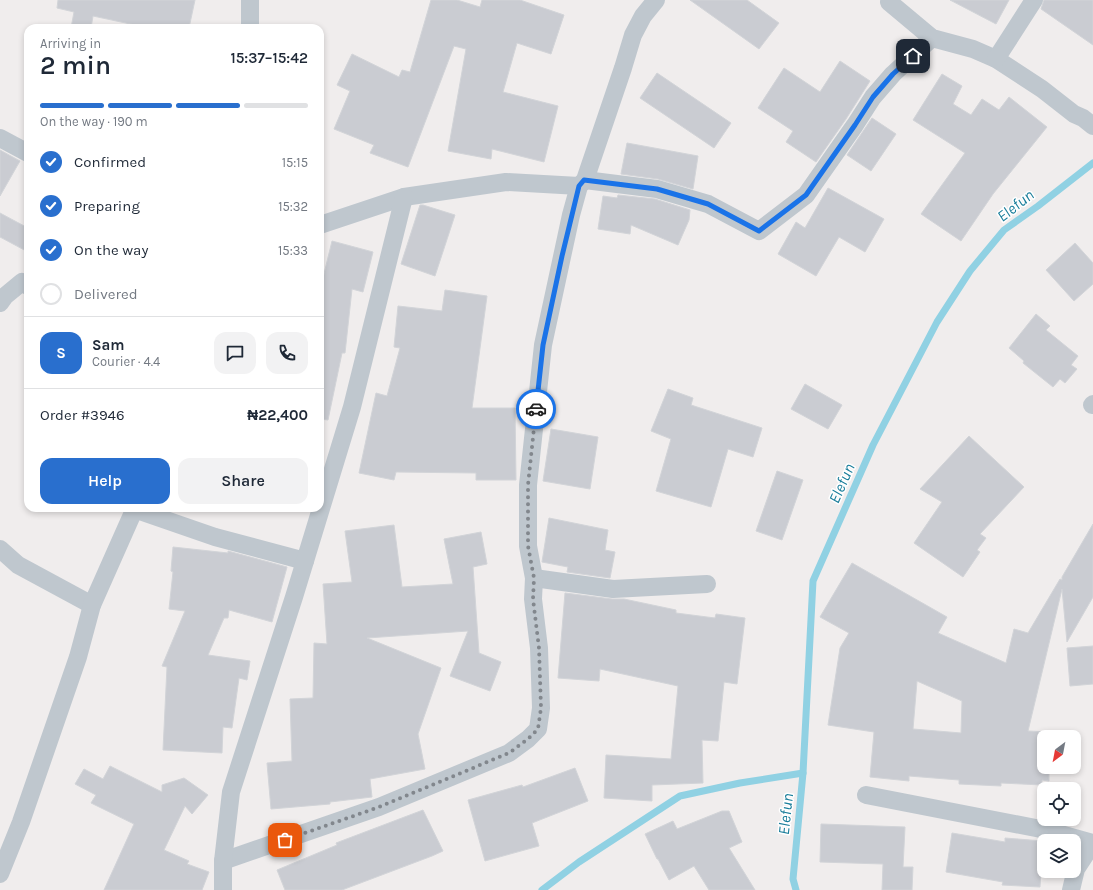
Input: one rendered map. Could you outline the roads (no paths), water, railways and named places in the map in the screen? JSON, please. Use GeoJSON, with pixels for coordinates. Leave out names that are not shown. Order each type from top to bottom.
{"type":"FeatureCollection","features":[{"type":"Feature","properties":{"kind":"street"},"geometry":{"type":"LineString","coordinates":[[250,0],[250,24]]}},
{"type":"Feature","properties":{"kind":"street"},"geometry":{"type":"LineString","coordinates":[[223,861],[379,807],[509,753],[528,739],[538,729],[541,708],[539,648],[533,599],[534,578],[528,546],[528,485],[543,345],[572,215],[582,183],[623,68],[633,35],[643,16],[656,0]]}},
{"type":"Feature","properties":{"kind":"street"},"geometry":{"type":"LineString","coordinates":[[890,0],[889,2],[932,38],[973,49],[996,59],[1042,89],[1074,114],[1083,118],[1093,126]]}},
{"type":"Feature","properties":{"kind":"street"},"geometry":{"type":"LineString","coordinates":[[996,59],[1034,0]]}},
{"type":"Feature","properties":{"kind":"street"},"geometry":{"type":"LineString","coordinates":[[324,224],[404,197],[506,182],[582,183],[657,189],[708,204],[759,231],[806,195],[873,97],[893,74],[932,38]]}},
{"type":"Feature","properties":{"kind":"street"},"geometry":{"type":"LineString","coordinates":[[0,138],[24,151]]}},
{"type":"Feature","properties":{"kind":"street"},"geometry":{"type":"LineString","coordinates":[[550,183],[572,215]]}},
{"type":"Feature","properties":{"kind":"street"},"geometry":{"type":"LineString","coordinates":[[324,499],[352,407],[404,197]]}},
{"type":"Feature","properties":{"kind":"street"},"geometry":{"type":"LineString","coordinates":[[0,303],[5,296],[22,282],[24,283]]}},
{"type":"Feature","properties":{"kind":"street"},"geometry":{"type":"LineString","coordinates":[[0,874],[21,822],[78,657],[92,605],[132,512]]}},
{"type":"Feature","properties":{"kind":"street"},"geometry":{"type":"LineString","coordinates":[[145,512],[215,537],[305,561]]}},
{"type":"Feature","properties":{"kind":"street"},"geometry":{"type":"LineString","coordinates":[[223,890],[223,861],[231,792],[320,512]]}},
{"type":"Feature","properties":{"kind":"street"},"geometry":{"type":"LineString","coordinates":[[0,549],[18,565],[92,605]]}},
{"type":"Feature","properties":{"kind":"street"},"geometry":{"type":"LineString","coordinates":[[534,578],[613,589],[706,584]]}},
{"type":"Feature","properties":{"kind":"street"},"geometry":{"type":"LineString","coordinates":[[866,795],[1046,830],[1093,843],[1076,869],[1071,890]]}},
{"type":"Feature","properties":{"kind":"waterway","name":"Elefun"},"geometry":{"type":"LineString","coordinates":[[796,890],[793,879],[803,773],[813,581],[873,445],[937,322],[970,271],[1004,230],[1038,206],[1093,163]]}},
{"type":"Feature","properties":{"kind":"waterway"},"geometry":{"type":"LineString","coordinates":[[542,890],[579,862],[680,796],[740,783],[803,773]]}}]}
